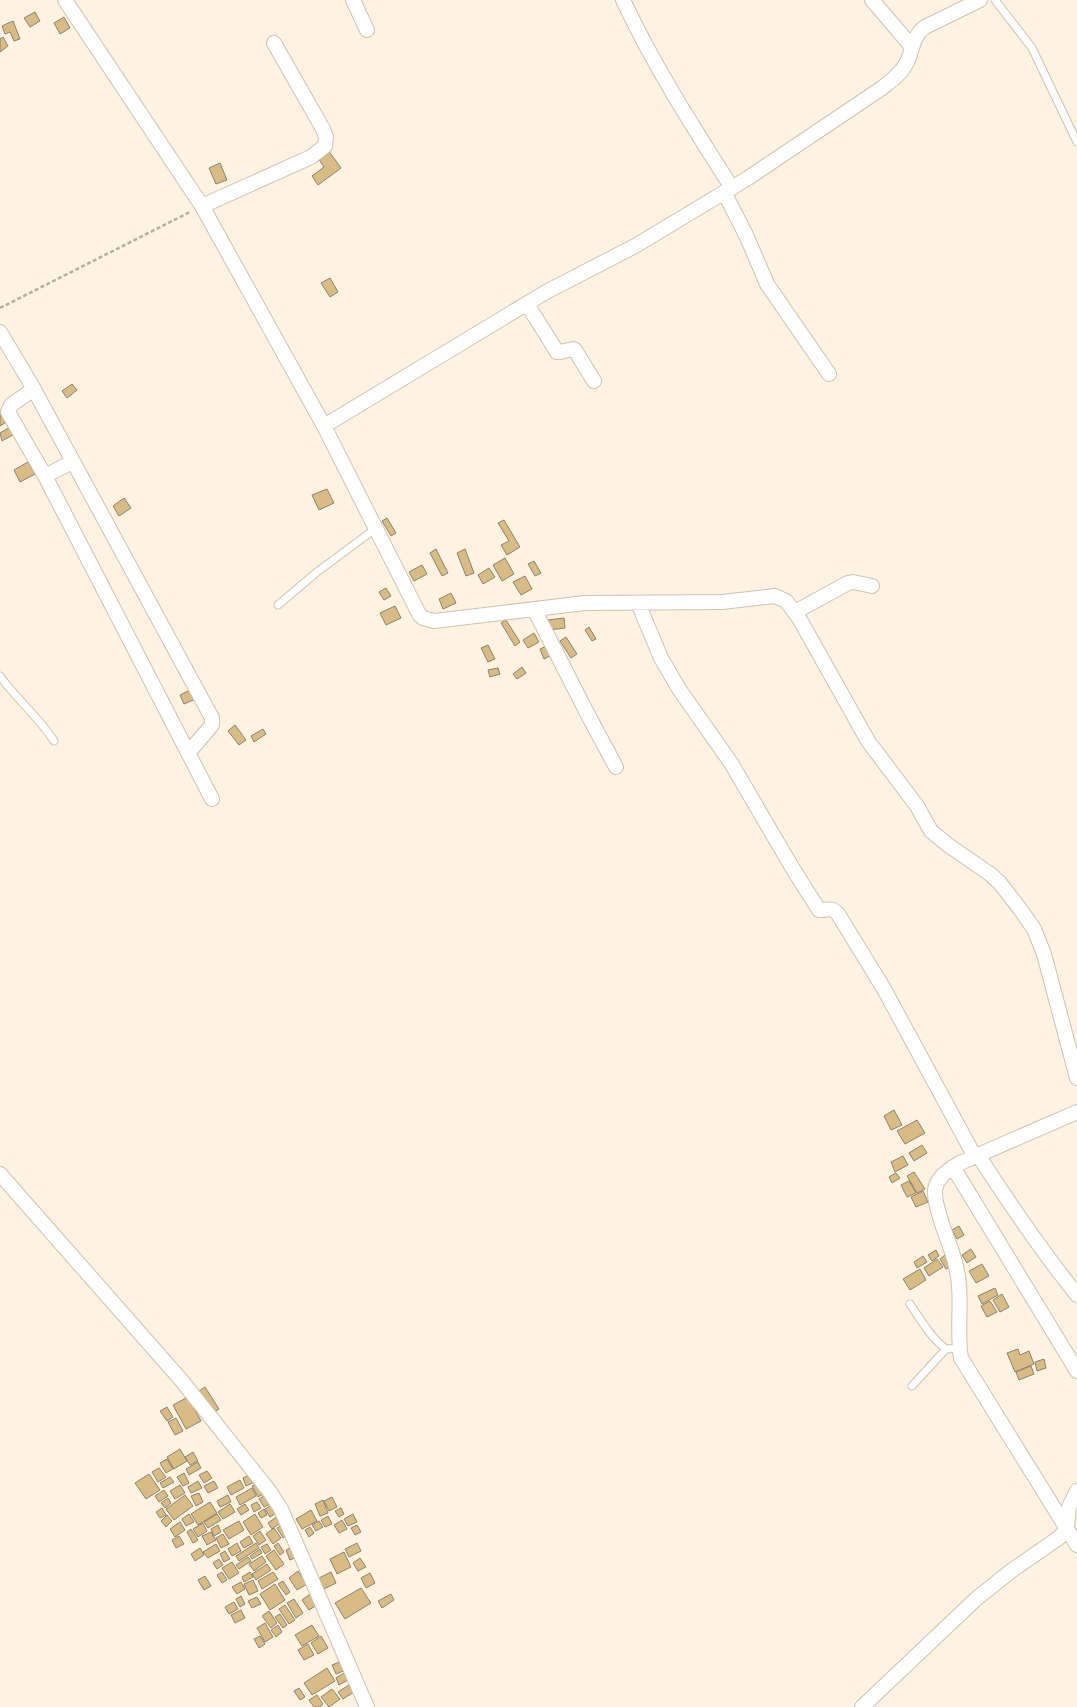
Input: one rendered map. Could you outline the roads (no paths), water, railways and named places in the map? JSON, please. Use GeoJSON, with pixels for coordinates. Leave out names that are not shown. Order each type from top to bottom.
{"type":"FeatureCollection","features":[{"type":"Feature","properties":{"kind":"street"},"geometry":{"type":"LineString","coordinates":[[65,0],[202,206],[324,426],[415,608],[423,618],[434,621],[585,603],[722,602],[775,596],[786,601],[795,612],[868,741],[917,806],[931,831],[1000,883],[1034,929],[1044,954],[1077,1078]]}},
{"type":"Feature","properties":{"kind":"street"},"geometry":{"type":"LineString","coordinates":[[354,0],[368,30]]}},
{"type":"Feature","properties":{"kind":"street"},"geometry":{"type":"LineString","coordinates":[[623,0],[650,52],[728,190],[767,284],[829,374]]}},
{"type":"Feature","properties":{"kind":"street"},"geometry":{"type":"LineString","coordinates":[[872,0],[912,47]]}},
{"type":"Feature","properties":{"kind":"street"},"geometry":{"type":"LineString","coordinates":[[324,426],[546,292],[635,246],[728,190],[882,88],[900,74],[907,63],[914,39],[925,27],[980,0]]}},
{"type":"Feature","properties":{"kind":"street"},"geometry":{"type":"LineString","coordinates":[[202,206],[311,157],[325,146],[326,137],[323,129],[274,43]]}},
{"type":"Feature","properties":{"kind":"street"},"geometry":{"type":"LineString","coordinates":[[528,304],[557,352],[575,350],[594,381]]}},
{"type":"Feature","properties":{"kind":"street"},"geometry":{"type":"LineString","coordinates":[[0,332],[34,389],[212,718],[212,725],[189,752]]}},
{"type":"Feature","properties":{"kind":"street"},"geometry":{"type":"LineString","coordinates":[[34,389],[11,405],[8,412],[45,476],[212,799]]}},
{"type":"Feature","properties":{"kind":"street"},"geometry":{"type":"LineString","coordinates":[[45,476],[72,462]]}},
{"type":"Feature","properties":{"kind":"street"},"geometry":{"type":"LineString","coordinates":[[795,612],[848,583],[853,582],[872,586]]}},
{"type":"Feature","properties":{"kind":"street"},"geometry":{"type":"LineString","coordinates":[[638,603],[661,658],[671,676],[731,763],[819,910],[831,908],[838,914],[884,989],[976,1156],[1048,1258],[1077,1295]]}},
{"type":"Feature","properties":{"kind":"street"},"geometry":{"type":"LineString","coordinates":[[534,609],[616,766]]}},
{"type":"Feature","properties":{"kind":"street"},"geometry":{"type":"LineString","coordinates":[[1077,1112],[953,1167],[939,1178],[935,1190],[935,1199],[957,1268],[959,1286],[952,1348],[1077,1545]]}},
{"type":"Feature","properties":{"kind":"street"},"geometry":{"type":"LineString","coordinates":[[953,1167],[1077,1371]]}},
{"type":"Feature","properties":{"kind":"street"},"geometry":{"type":"LineString","coordinates":[[0,1174],[182,1381],[270,1492],[281,1509],[367,1707]]}},
{"type":"Feature","properties":{"kind":"street"},"geometry":{"type":"LineString","coordinates":[[862,1707],[976,1599],[1011,1571],[1060,1537],[1067,1528],[1069,1507],[1077,1491]]}},
{"type":"Feature","properties":{"kind":"lane"},"geometry":{"type":"LineString","coordinates":[[995,0],[1032,48],[1077,142]]}},
{"type":"Feature","properties":{"kind":"lane"},"geometry":{"type":"LineString","coordinates":[[278,605],[317,572],[375,529]]}},
{"type":"Feature","properties":{"kind":"lane"},"geometry":{"type":"LineString","coordinates":[[0,676],[37,718],[54,742]]}},
{"type":"Feature","properties":{"kind":"lane"},"geometry":{"type":"LineString","coordinates":[[910,1304],[925,1327],[941,1345],[952,1348]]}},
{"type":"Feature","properties":{"kind":"lane"},"geometry":{"type":"LineString","coordinates":[[912,1386],[952,1348]]}}]}
